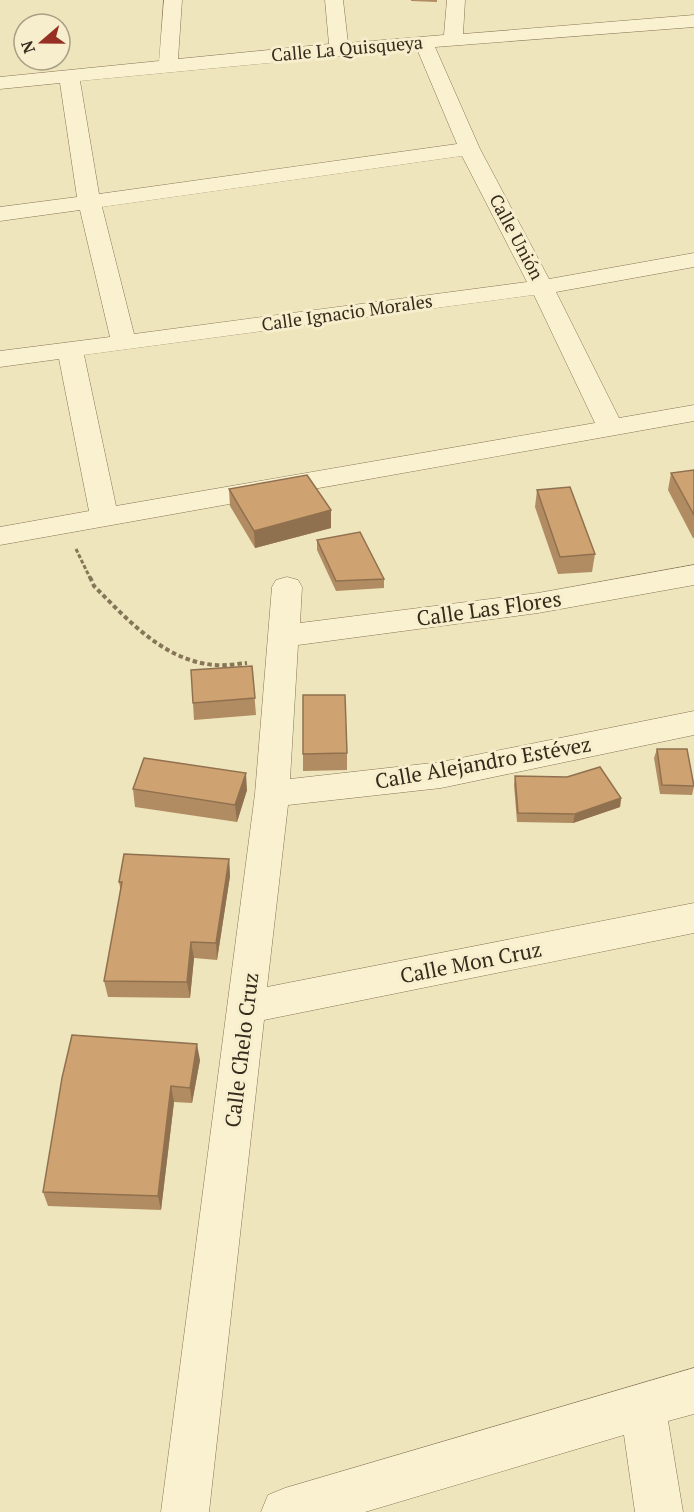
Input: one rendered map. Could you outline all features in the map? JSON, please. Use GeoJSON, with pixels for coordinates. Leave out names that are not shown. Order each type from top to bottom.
{"type":"FeatureCollection","features":[{"type":"Feature","properties":{"kind":"street"},"geometry":{"type":"LineString","coordinates":[[168,66],[173,0]]}},
{"type":"Feature","properties":{"kind":"street"},"geometry":{"type":"LineString","coordinates":[[334,0],[339,49]]}},
{"type":"Feature","properties":{"kind":"street"},"geometry":{"type":"LineString","coordinates":[[453,39],[456,0]]}},
{"type":"Feature","properties":{"kind":"street","name":"Calle La Quisqueya"},"geometry":{"type":"LineString","coordinates":[[0,83],[339,49],[694,21]]}},
{"type":"Feature","properties":{"kind":"street","name":"Calle Unión"},"geometry":{"type":"LineString","coordinates":[[424,43],[469,149],[542,287],[611,429]]}},
{"type":"Feature","properties":{"kind":"street"},"geometry":{"type":"LineString","coordinates":[[69,76],[89,201],[124,343]]}},
{"type":"Feature","properties":{"kind":"street"},"geometry":{"type":"LineString","coordinates":[[0,214],[469,149]]}},
{"type":"Feature","properties":{"kind":"street","name":"Calle Ignacio Morales"},"geometry":{"type":"LineString","coordinates":[[0,359],[542,287],[694,260]]}},
{"type":"Feature","properties":{"kind":"street"},"geometry":{"type":"LineString","coordinates":[[70,349],[104,518]]}},
{"type":"Feature","properties":{"kind":"street"},"geometry":{"type":"LineString","coordinates":[[0,536],[694,413]]}},
{"type":"Feature","properties":{"kind":"street","name":"Calle Las Flores"},"geometry":{"type":"LineString","coordinates":[[283,648],[694,575]]}},
{"type":"Feature","properties":{"kind":"street","name":"Calle Chelo Cruz"},"geometry":{"type":"LineString","coordinates":[[185,1512],[272,794],[286,587]]}},
{"type":"Feature","properties":{"kind":"street","name":"Calle Alejandro Estévez"},"geometry":{"type":"LineString","coordinates":[[272,794],[441,775],[694,723]]}},
{"type":"Feature","properties":{"kind":"street","name":"Calle Mon Cruz"},"geometry":{"type":"LineString","coordinates":[[247,1007],[694,918]]}},
{"type":"Feature","properties":{"kind":"street"},"geometry":{"type":"LineString","coordinates":[[285,1512],[694,1391]]}},
{"type":"Feature","properties":{"kind":"street"},"geometry":{"type":"LineString","coordinates":[[643,1405],[659,1512]]}},
{"type":"Feature","properties":{"kind":"path"},"geometry":{"type":"LineString","coordinates":[[64,525],[94,586],[142,634],[180,656],[214,665],[283,648]]}},
{"type":"Feature","properties":{"kind":"building"},"geometry":{"type":"Polygon","coordinates":[[[694,470],[694,515],[671,473],[694,470]]]}},
{"type":"Feature","properties":{"kind":"building"},"geometry":{"type":"Polygon","coordinates":[[[307,475],[331,510],[254,531],[229,489],[307,475]]]}},
{"type":"Feature","properties":{"kind":"building"},"geometry":{"type":"Polygon","coordinates":[[[570,487],[595,554],[560,557],[537,490],[570,487]]]}},
{"type":"Feature","properties":{"kind":"building"},"geometry":{"type":"Polygon","coordinates":[[[360,532],[384,579],[336,581],[317,540],[360,532]]]}},
{"type":"Feature","properties":{"kind":"building"},"geometry":{"type":"Polygon","coordinates":[[[252,666],[255,698],[193,703],[191,670],[252,666]]]}},
{"type":"Feature","properties":{"kind":"building"},"geometry":{"type":"Polygon","coordinates":[[[303,695],[345,695],[347,753],[303,754],[303,695]]]}},
{"type":"Feature","properties":{"kind":"building"},"geometry":{"type":"Polygon","coordinates":[[[657,749],[687,749],[694,786],[662,785],[657,749]]]}},
{"type":"Feature","properties":{"kind":"building"},"geometry":{"type":"Polygon","coordinates":[[[144,758],[246,773],[235,805],[133,789],[144,758]]]}},
{"type":"Feature","properties":{"kind":"building"},"geometry":{"type":"Polygon","coordinates":[[[600,767],[621,798],[575,814],[518,813],[515,776],[567,777],[600,767]]]}},
{"type":"Feature","properties":{"kind":"building"},"geometry":{"type":"Polygon","coordinates":[[[124,854],[229,859],[216,943],[191,942],[187,982],[104,981],[122,882],[119,882],[124,854]]]}},
{"type":"Feature","properties":{"kind":"building"},"geometry":{"type":"Polygon","coordinates":[[[72,1035],[197,1044],[190,1088],[171,1086],[158,1196],[43,1192],[62,1078],[72,1035]]]}}]}
